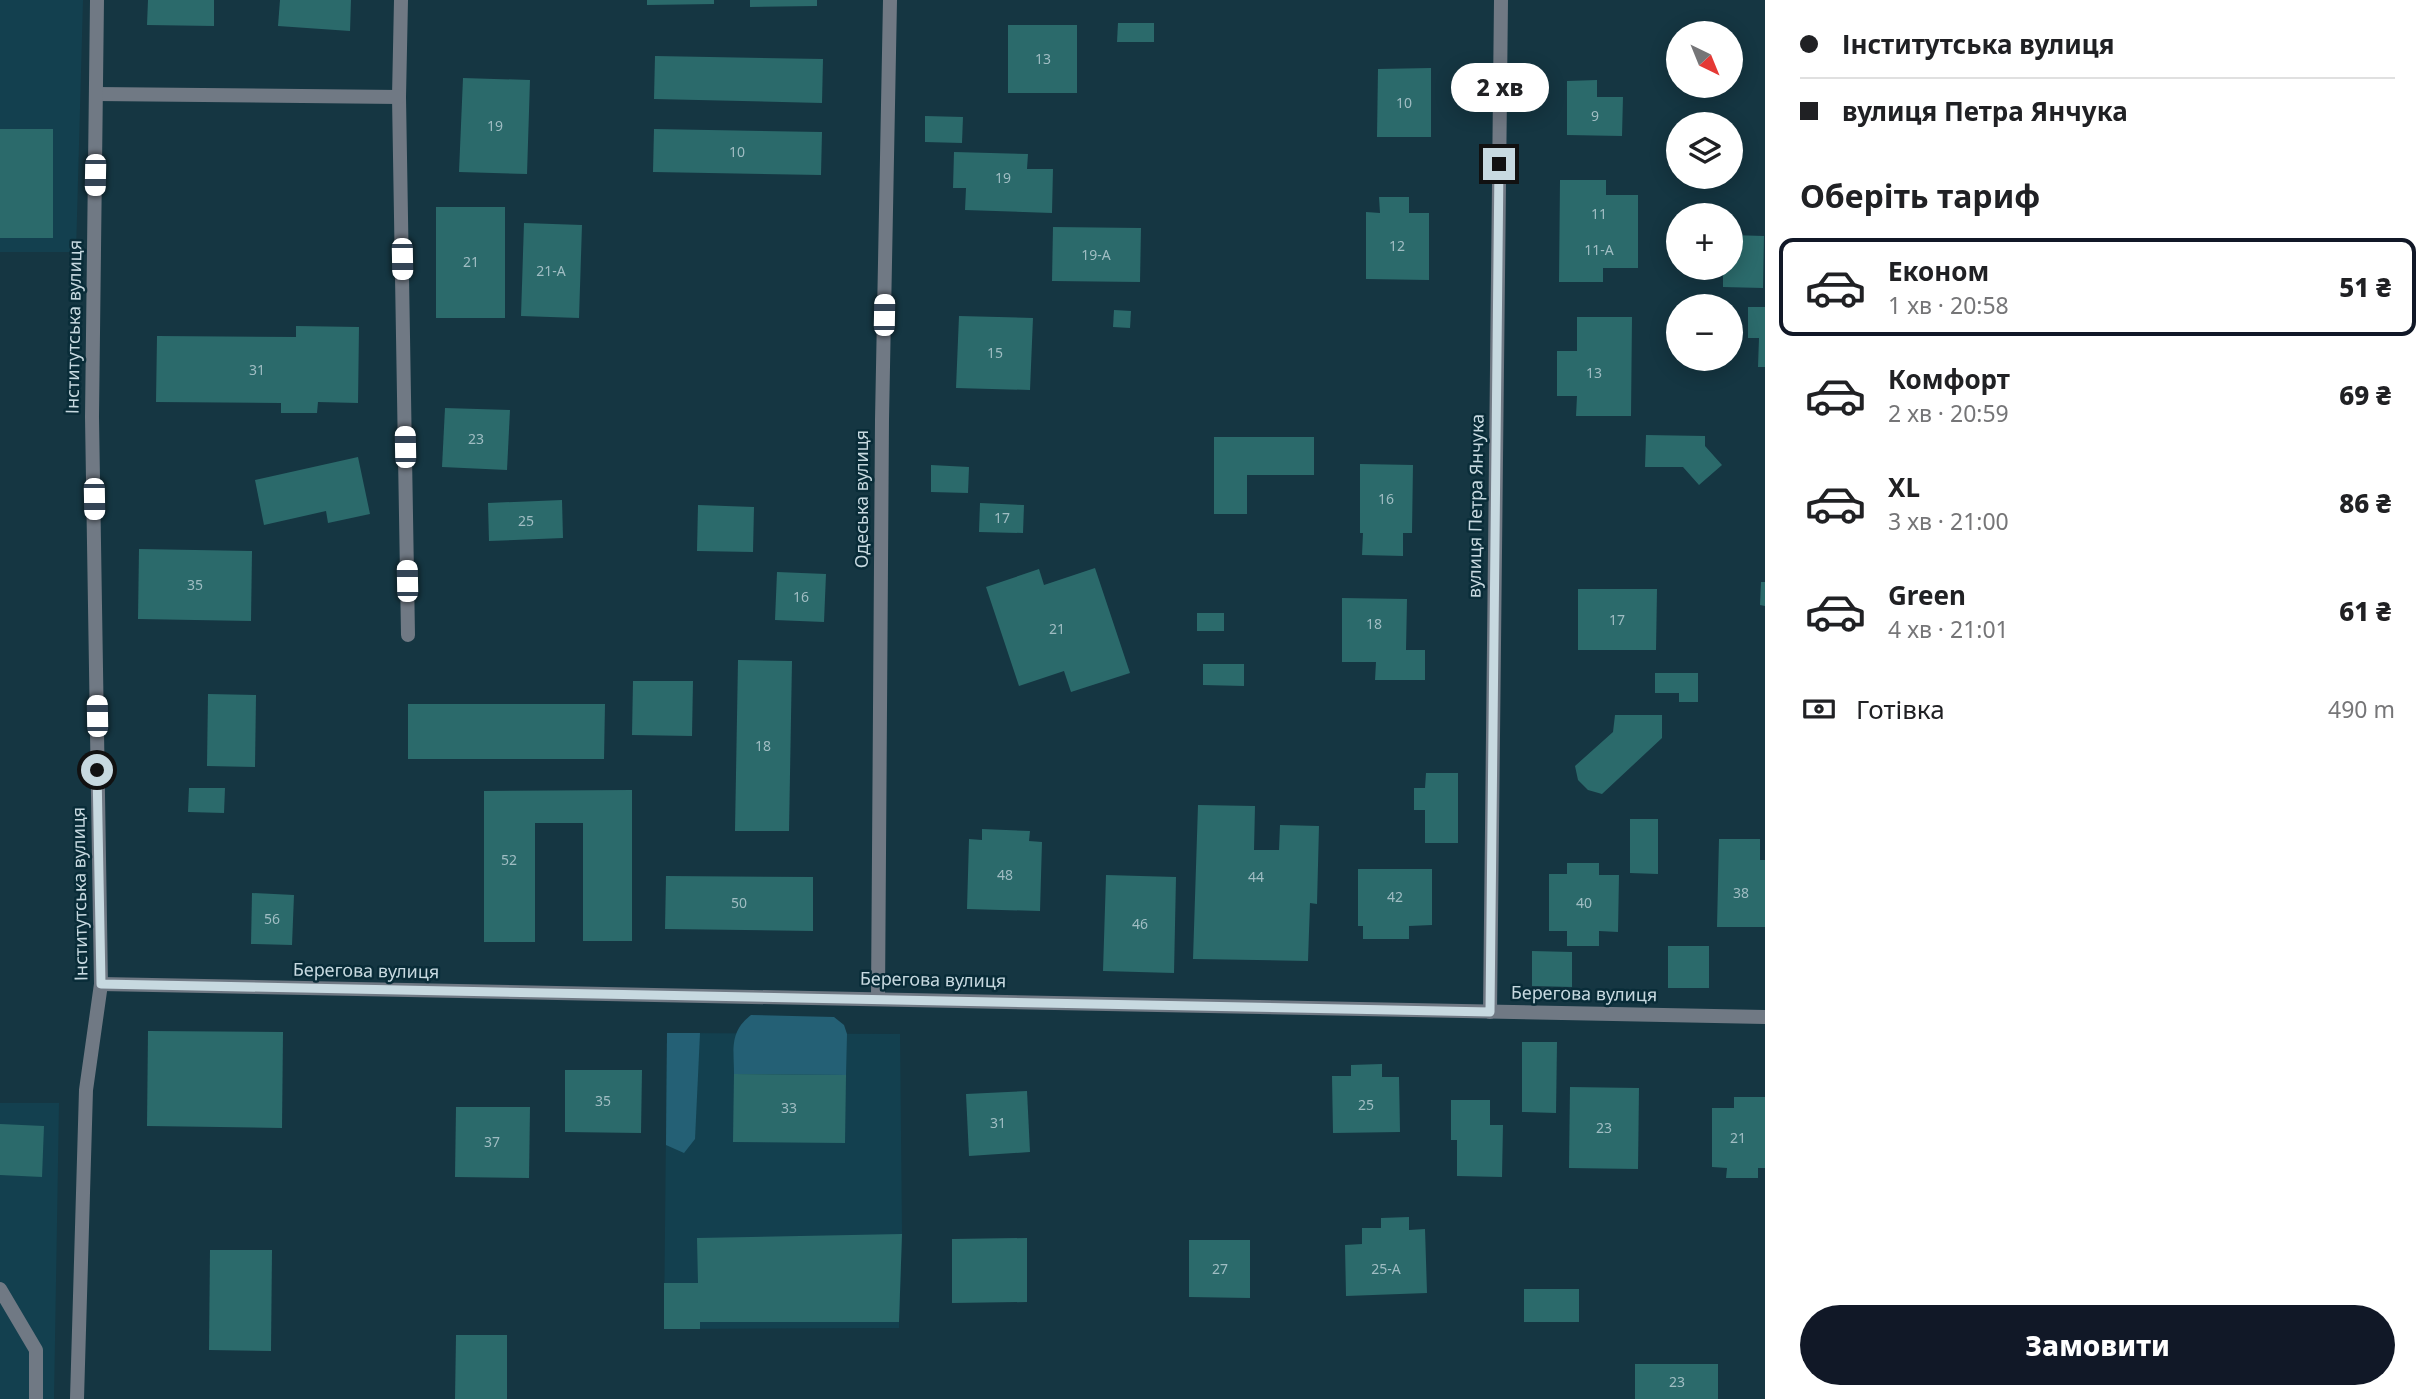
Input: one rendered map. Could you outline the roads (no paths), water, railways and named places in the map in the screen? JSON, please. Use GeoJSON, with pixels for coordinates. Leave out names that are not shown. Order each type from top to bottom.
{"type":"FeatureCollection","features":[{"type":"Feature","properties":{"kind":"street","name":"Інститутська вулиця"},"geometry":{"type":"LineString","coordinates":[[77,1399],[86,1090],[101,984],[92,417],[97,0]]}},
{"type":"Feature","properties":{"kind":"street"},"geometry":{"type":"LineString","coordinates":[[401,0],[399,97],[408,635]]}},
{"type":"Feature","properties":{"kind":"street","name":"Одеська вулиця"},"geometry":{"type":"LineString","coordinates":[[878,998],[882,448],[890,0]]}},
{"type":"Feature","properties":{"kind":"street","name":"вулиця Петра Янчука"},"geometry":{"type":"LineString","coordinates":[[1490,1012],[1501,0]]}},
{"type":"Feature","properties":{"kind":"street"},"geometry":{"type":"LineString","coordinates":[[96,94],[399,97]]}},
{"type":"Feature","properties":{"kind":"street","name":"Берегова вулиця"},"geometry":{"type":"LineString","coordinates":[[101,984],[1765,1017]]}},
{"type":"Feature","properties":{"kind":"street"},"geometry":{"type":"LineString","coordinates":[[0,1289],[36,1350],[36,1399]]}}]}
